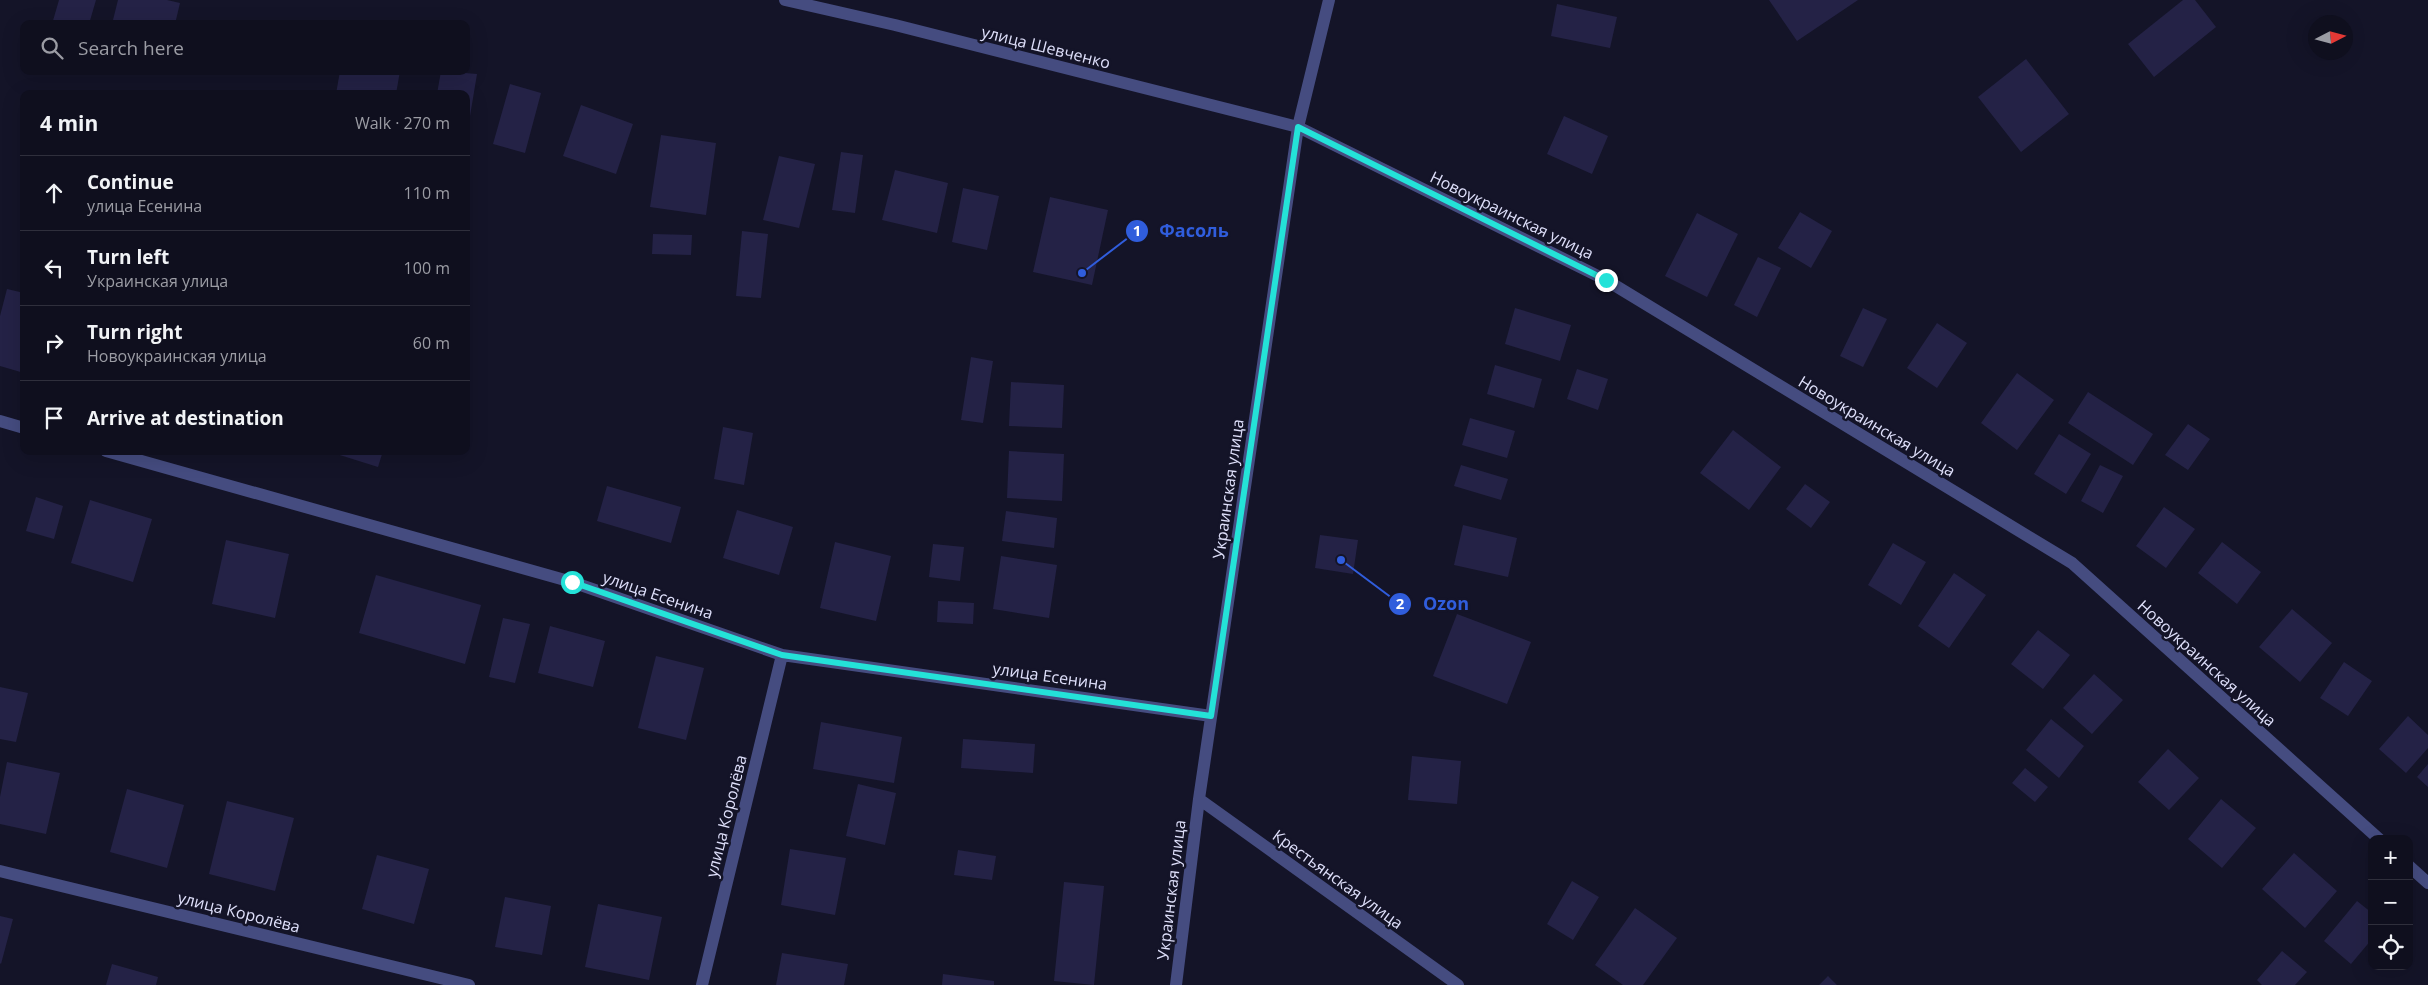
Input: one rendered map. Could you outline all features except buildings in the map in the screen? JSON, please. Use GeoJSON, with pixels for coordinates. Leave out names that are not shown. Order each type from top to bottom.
{"type":"FeatureCollection","features":[{"type":"Feature","properties":{"kind":"street","name":"улица Шевченко"},"geometry":{"type":"LineString","coordinates":[[785,0],[895,25],[1298,127]]}},
{"type":"Feature","properties":{"kind":"street","name":"Украинская улица"},"geometry":{"type":"LineString","coordinates":[[1176,985],[1199,799],[1298,127],[1329,0]]}},
{"type":"Feature","properties":{"kind":"street","name":"Новоукраинская улица"},"geometry":{"type":"LineString","coordinates":[[1298,127],[1606,280],[2072,564],[2375,835]]}},
{"type":"Feature","properties":{"kind":"street"},"geometry":{"type":"LineString","coordinates":[[0,421],[20,427]]}},
{"type":"Feature","properties":{"kind":"street","name":"улица Есенина"},"geometry":{"type":"LineString","coordinates":[[120,455],[572,582],[782,655],[1211,716]]}},
{"type":"Feature","properties":{"kind":"street","name":"улица Королёва"},"geometry":{"type":"LineString","coordinates":[[702,985],[782,655]]}},
{"type":"Feature","properties":{"kind":"street","name":"Крестьянская улица"},"geometry":{"type":"LineString","coordinates":[[1199,799],[1458,985]]}},
{"type":"Feature","properties":{"kind":"street"},"geometry":{"type":"LineString","coordinates":[[2413,870],[2428,883]]}},
{"type":"Feature","properties":{"kind":"street","name":"улица Королёва"},"geometry":{"type":"LineString","coordinates":[[0,871],[469,985]]}},
{"type":"Feature","properties":{"kind":"place","name":"Фасоль"},"geometry":{"type":"Point","coordinates":[1082,273]}},
{"type":"Feature","properties":{"kind":"place","name":"Ozon"},"geometry":{"type":"Point","coordinates":[1341,560]}},
{"type":"Feature","properties":{"kind":"route"},"geometry":{"type":"LineString","coordinates":[[572,582],[782,655],[1211,716],[1298,127],[1606,280]]}}]}
